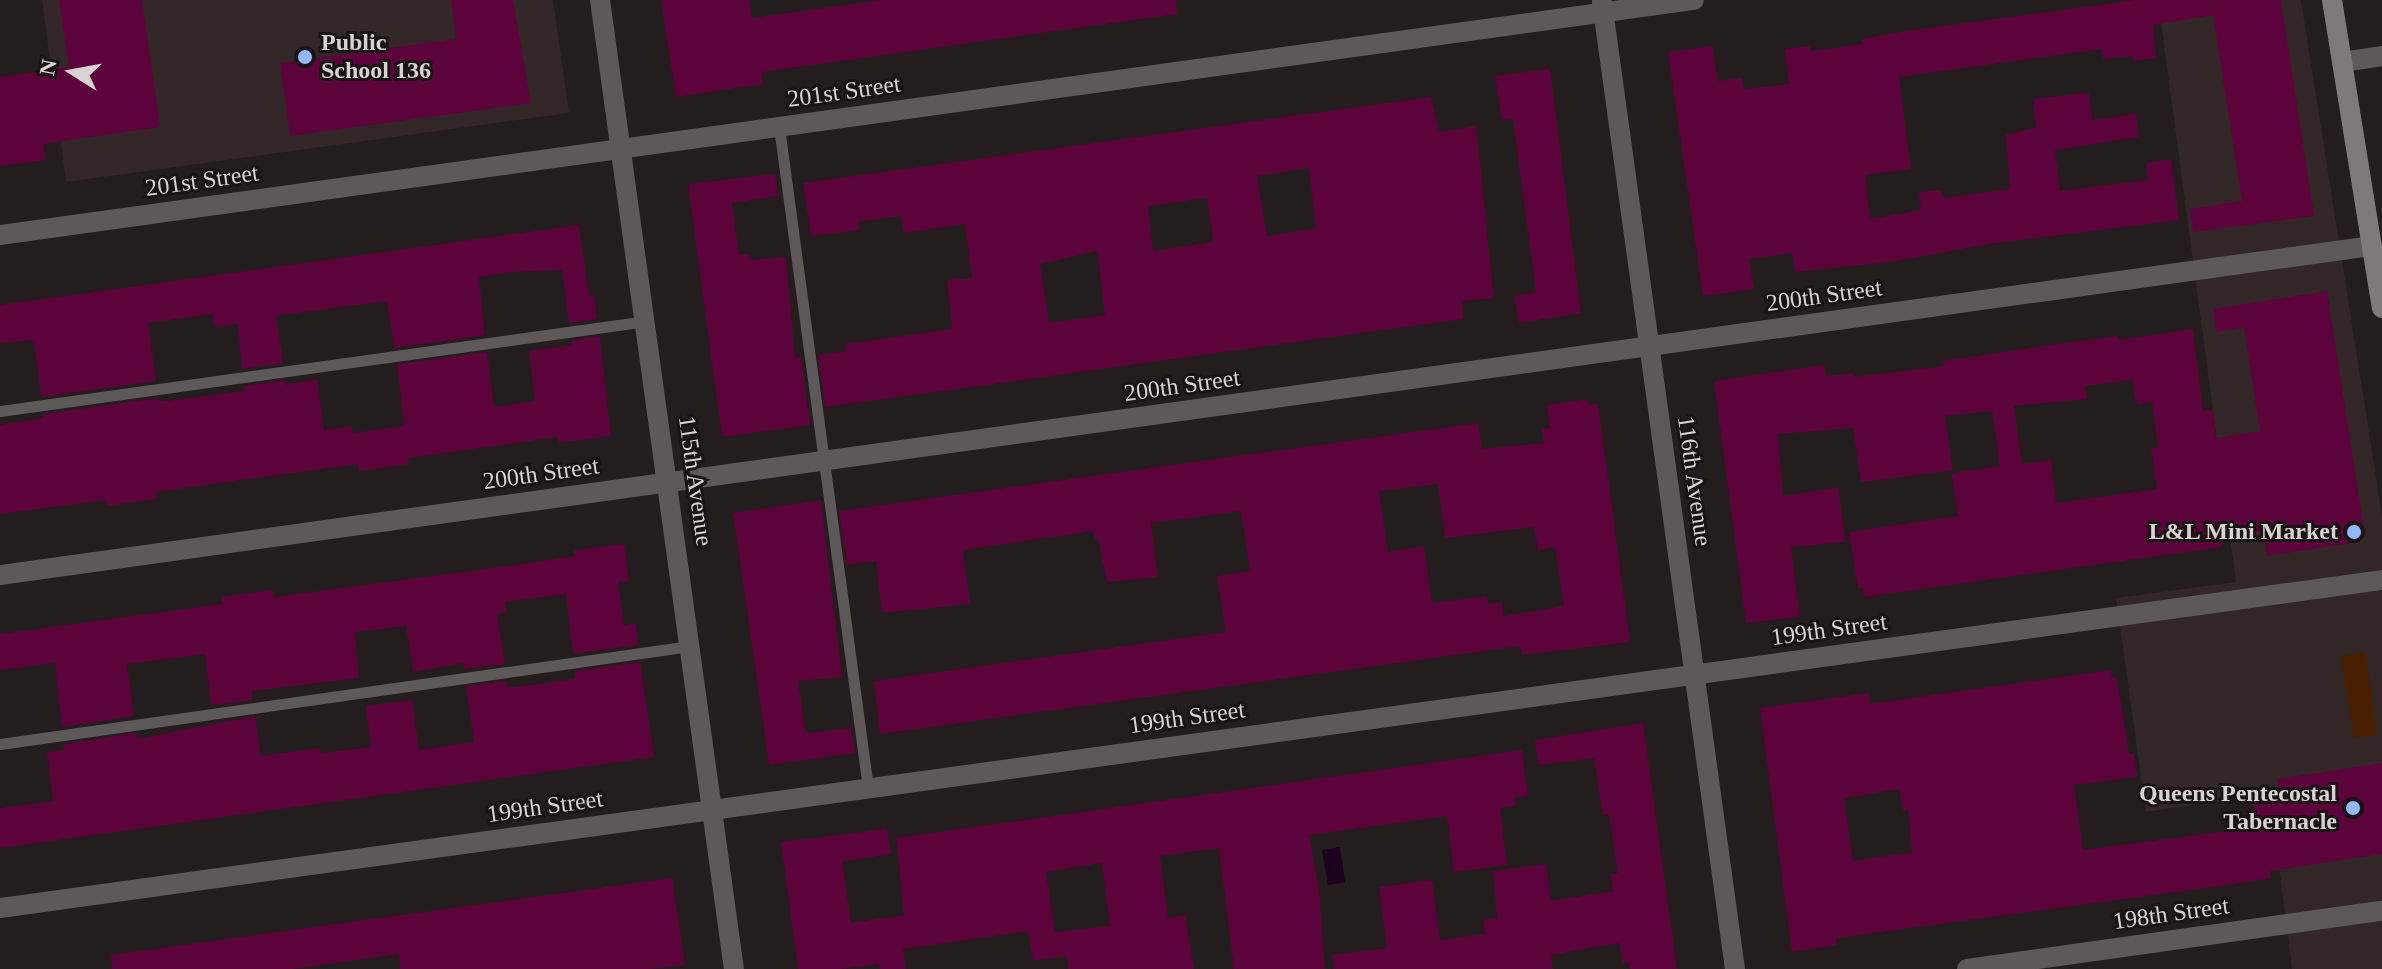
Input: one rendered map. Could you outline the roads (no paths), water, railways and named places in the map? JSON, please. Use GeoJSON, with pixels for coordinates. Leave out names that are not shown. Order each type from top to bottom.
{"type":"FeatureCollection","features":[{"type":"Feature","properties":{"kind":"main road"},"geometry":{"type":"LineString","coordinates":[[2332,0],[2382,308]]}},
{"type":"Feature","properties":{"kind":"street","name":"115th Avenue"},"geometry":{"type":"LineString","coordinates":[[600,0],[647,321],[734,969]]}},
{"type":"Feature","properties":{"kind":"street","name":"201st Street"},"geometry":{"type":"LineString","coordinates":[[0,235],[779,127],[1602,6],[1694,0]]}},
{"type":"Feature","properties":{"kind":"street","name":"116th Avenue"},"geometry":{"type":"LineString","coordinates":[[1602,6],[1735,969]]}},
{"type":"Feature","properties":{"kind":"street"},"geometry":{"type":"LineString","coordinates":[[2342,62],[2382,56]]}},
{"type":"Feature","properties":{"kind":"street","name":"200th Street"},"geometry":{"type":"LineString","coordinates":[[0,575],[2372,246]]}},
{"type":"Feature","properties":{"kind":"street","name":"199th Street"},"geometry":{"type":"LineString","coordinates":[[0,908],[2382,580]]}},
{"type":"Feature","properties":{"kind":"street","name":"198th Street"},"geometry":{"type":"LineString","coordinates":[[1967,969],[2382,911]]}},
{"type":"Feature","properties":{"kind":"lane"},"geometry":{"type":"LineString","coordinates":[[779,127],[868,788]]}},
{"type":"Feature","properties":{"kind":"lane"},"geometry":{"type":"LineString","coordinates":[[0,411],[647,321]]}},
{"type":"Feature","properties":{"kind":"lane"},"geometry":{"type":"LineString","coordinates":[[0,744],[690,646]]}},
{"type":"Feature","properties":{"kind":"place","name":"Public School 136"},"geometry":{"type":"Point","coordinates":[305,57]}},
{"type":"Feature","properties":{"kind":"place","name":"L&L Mini Market"},"geometry":{"type":"Point","coordinates":[2354,532]}},
{"type":"Feature","properties":{"kind":"place","name":"Queens Pentecostal Tabernacle"},"geometry":{"type":"Point","coordinates":[2353,808]}}]}
